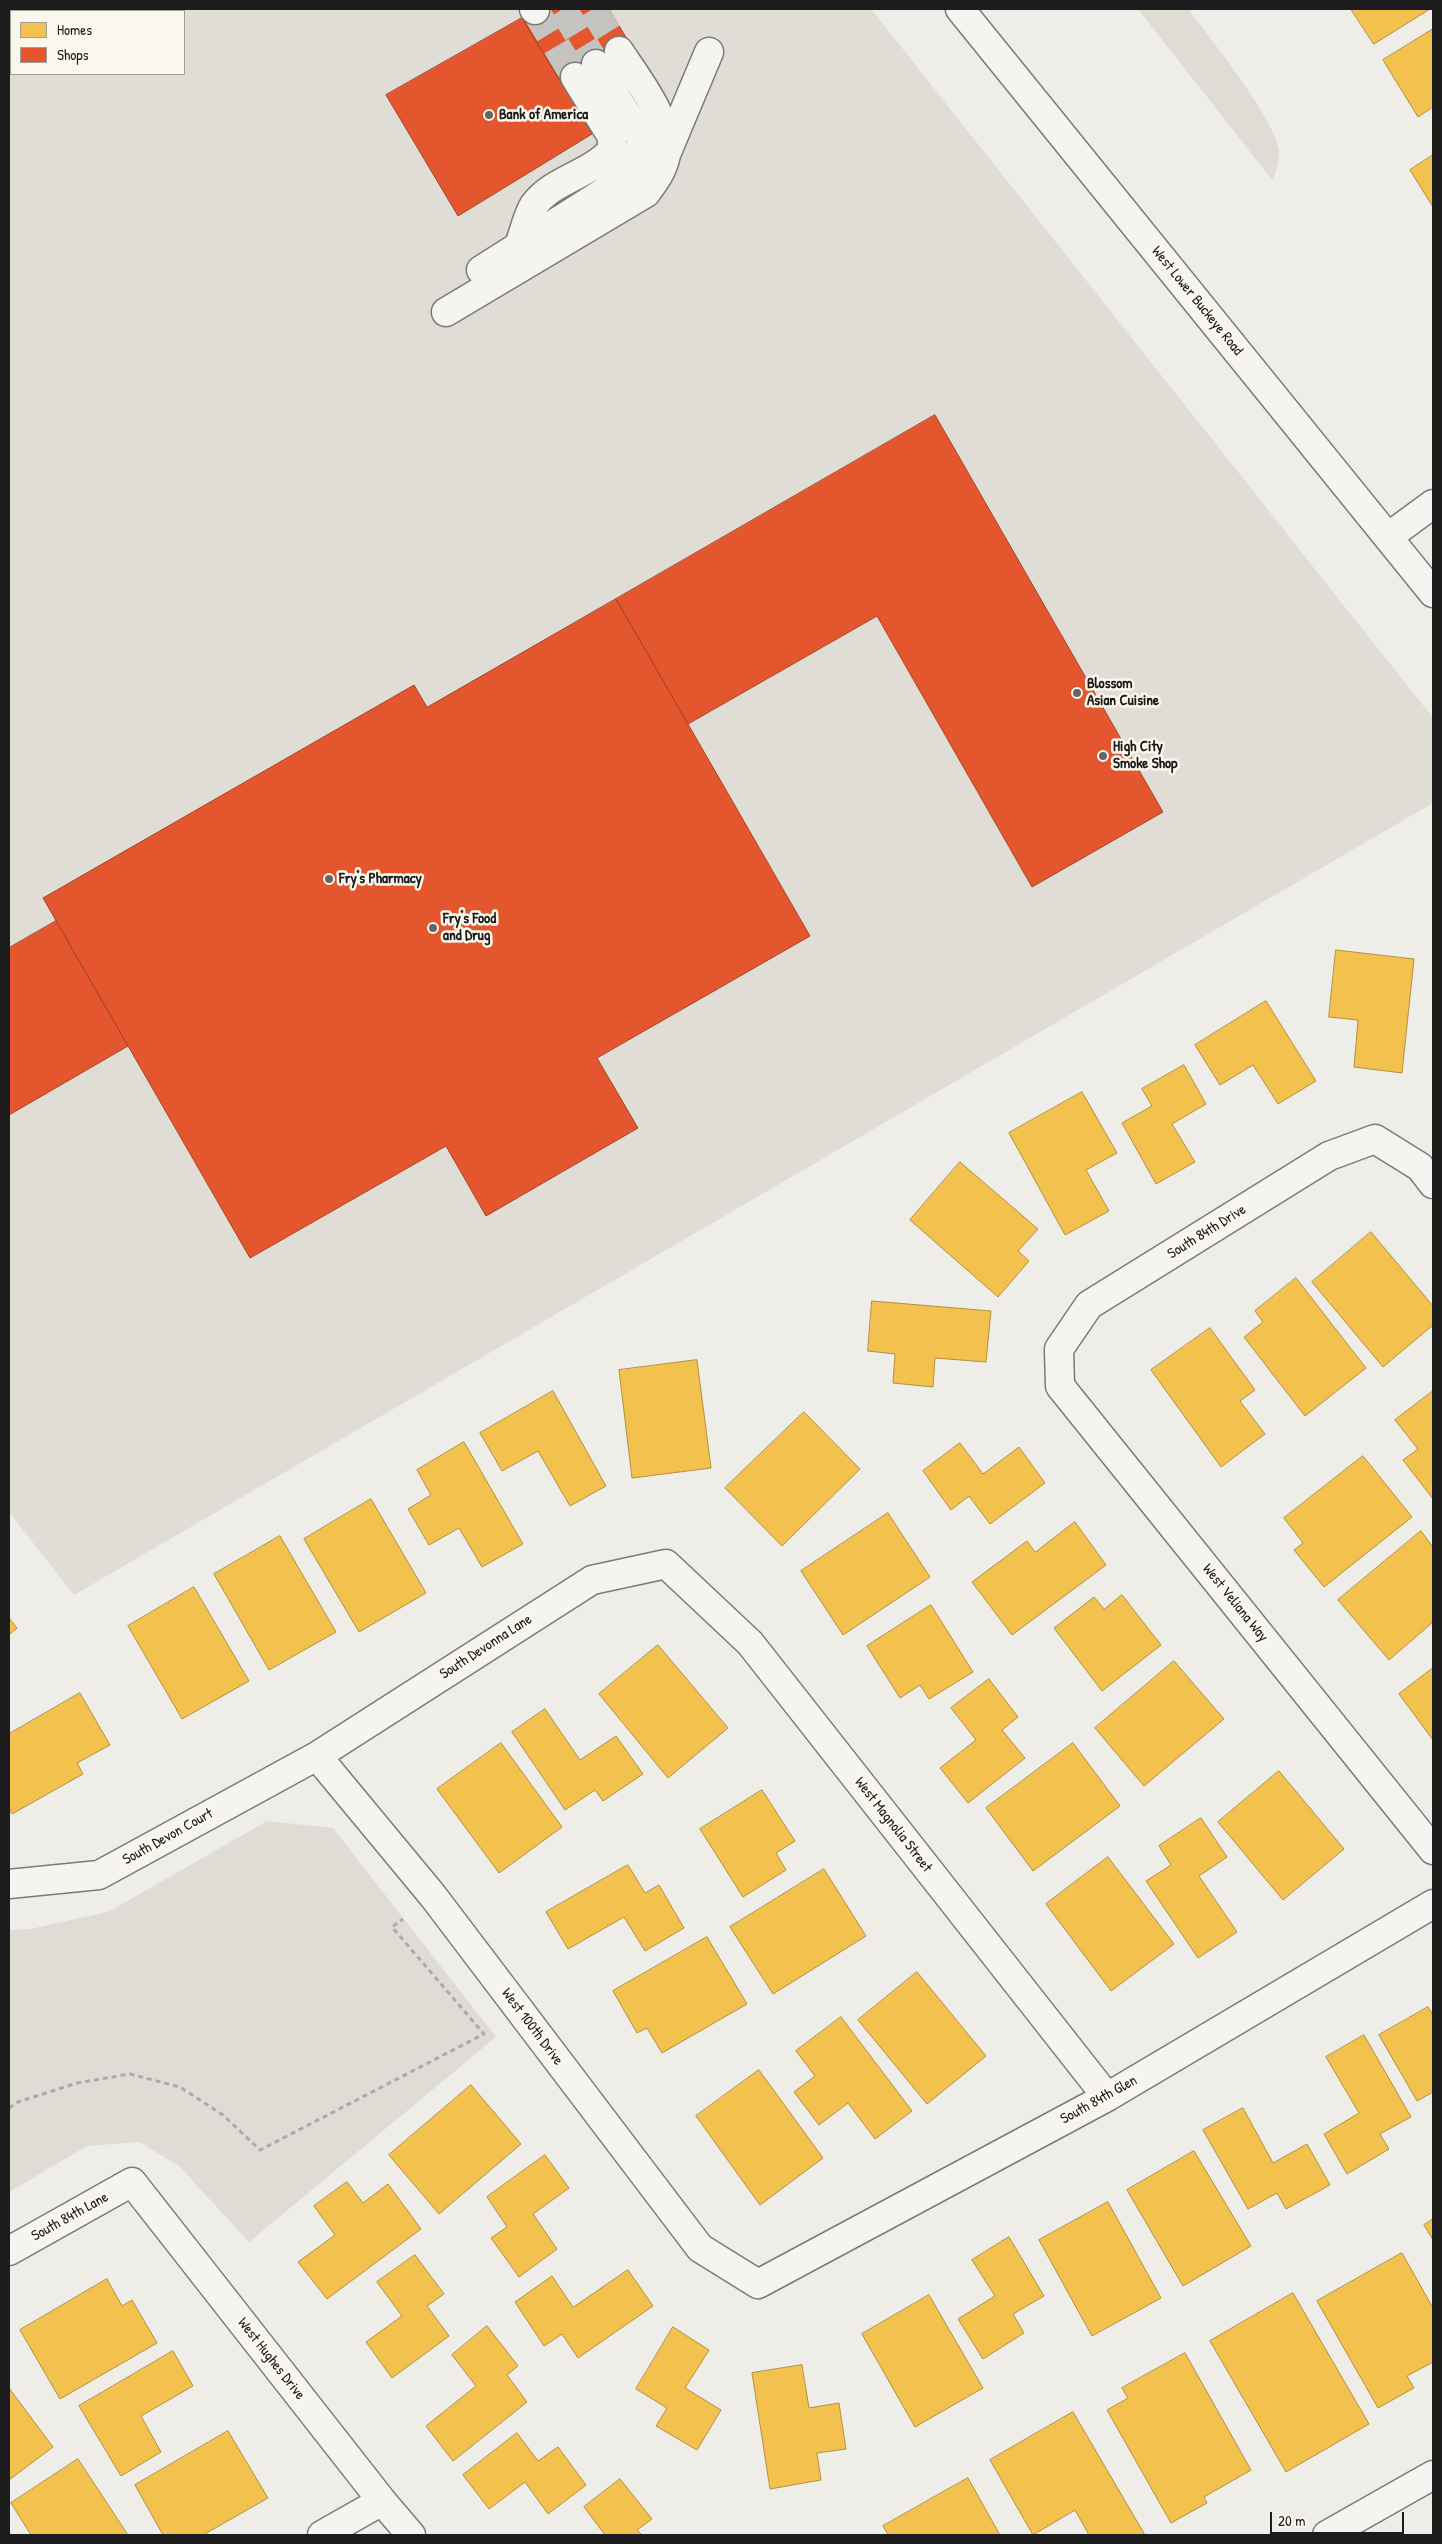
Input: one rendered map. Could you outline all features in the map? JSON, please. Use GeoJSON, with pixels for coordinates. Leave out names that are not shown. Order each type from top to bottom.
{"type":"FeatureCollection","features":[{"type":"Feature","properties":{"kind":"street","name":"West Lower Buckeye Road"},"geometry":{"type":"LineString","coordinates":[[960,9],[1433,593]]}},
{"type":"Feature","properties":{"kind":"street"},"geometry":{"type":"LineString","coordinates":[[619,50],[647,94],[664,128],[666,154]]}},
{"type":"Feature","properties":{"kind":"street"},"geometry":{"type":"LineString","coordinates":[[586,71],[611,135],[613,149],[602,162],[548,192],[534,206],[519,245],[442,305],[646,193],[660,174],[666,154],[709,52]]}},
{"type":"Feature","properties":{"kind":"street"},"geometry":{"type":"LineString","coordinates":[[1388,537],[1433,504]]}},
{"type":"Feature","properties":{"kind":"street","name":"South 84th Drive"},"geometry":{"type":"LineString","coordinates":[[1059,1349],[1089,1306],[1329,1156],[1375,1139],[1420,1168],[1433,1184]]}},
{"type":"Feature","properties":{"kind":"street","name":"West Veliana Way"},"geometry":{"type":"LineString","coordinates":[[1059,1349],[1060,1386],[1433,1850]]}},
{"type":"Feature","properties":{"kind":"street","name":"South Devonna Lane"},"geometry":{"type":"LineString","coordinates":[[317,1756],[592,1580],[666,1564]]}},
{"type":"Feature","properties":{"kind":"street","name":"West Magnolia Street"},"geometry":{"type":"LineString","coordinates":[[666,1564],[750,1643],[1107,2097]]}},
{"type":"Feature","properties":{"kind":"street","name":"South Devon Court"},"geometry":{"type":"LineString","coordinates":[[9,1884],[99,1875],[317,1756]]}},
{"type":"Feature","properties":{"kind":"street","name":"West 100th Drive"},"geometry":{"type":"LineString","coordinates":[[317,1756],[433,1896],[700,2248],[758,2284]]}},
{"type":"Feature","properties":{"kind":"street","name":"South 84th Glen"},"geometry":{"type":"LineString","coordinates":[[758,2284],[1107,2097],[1433,1904]]}},
{"type":"Feature","properties":{"kind":"street","name":"South 84th Lane"},"geometry":{"type":"LineString","coordinates":[[9,2251],[132,2182]]}},
{"type":"Feature","properties":{"kind":"street","name":"West Hughes Drive"},"geometry":{"type":"LineString","coordinates":[[132,2182],[382,2501],[411,2535]]}},
{"type":"Feature","properties":{"kind":"street"},"geometry":{"type":"LineString","coordinates":[[1326,2535],[1433,2475]]}},
{"type":"Feature","properties":{"kind":"street"},"geometry":{"type":"LineString","coordinates":[[322,2535],[382,2501]]}},
{"type":"Feature","properties":{"kind":"path"},"geometry":{"type":"LineString","coordinates":[[9,2108],[18,2102],[77,2083],[130,2074],[180,2087],[223,2115],[260,2150],[484,2034],[392,1927],[433,1896]]}},
{"type":"Feature","properties":{"kind":"shaded area"},"geometry":{"type":"Polygon","coordinates":[[[871,9],[1433,718],[1433,803],[74,1595],[9,1512],[9,47],[10,75],[185,75],[185,10],[76,10],[871,9]]]}},
{"type":"Feature","properties":{"kind":"shaded area"},"geometry":{"type":"Polygon","coordinates":[[[1138,9],[1188,9],[1240,79],[1275,137],[1279,155],[1273,181],[1138,9]]]}},
{"type":"Feature","properties":{"kind":"shaded area"},"geometry":{"type":"Polygon","coordinates":[[[267,1821],[333,1828],[496,2037],[249,2242],[178,2165],[139,2142],[87,2146],[9,2192],[9,1930],[30,1929],[108,1912],[267,1821]]]}},
{"type":"Feature","properties":{"kind":"building: Homes"},"geometry":{"type":"Polygon","coordinates":[[[1351,9],[1430,9],[1374,44],[1351,9]]]}},
{"type":"Feature","properties":{"kind":"building: Homes"},"geometry":{"type":"Polygon","coordinates":[[[1433,29],[1433,107],[1418,117],[1383,60],[1433,29]]]}},
{"type":"Feature","properties":{"kind":"building: Homes"},"geometry":{"type":"Polygon","coordinates":[[[1433,155],[1433,207],[1410,170],[1433,155]]]}},
{"type":"Feature","properties":{"kind":"building: Homes"},"geometry":{"type":"Polygon","coordinates":[[[1336,950],[1414,959],[1402,1073],[1354,1067],[1358,1020],[1329,1017],[1336,950]]]}},
{"type":"Feature","properties":{"kind":"building: Homes"},"geometry":{"type":"Polygon","coordinates":[[[1266,1001],[1316,1081],[1278,1104],[1253,1065],[1220,1085],[1195,1045],[1266,1001]]]}},
{"type":"Feature","properties":{"kind":"building: Homes"},"geometry":{"type":"Polygon","coordinates":[[[1184,1065],[1206,1104],[1172,1124],[1195,1162],[1156,1184],[1122,1123],[1152,1106],[1142,1089],[1184,1065]]]}},
{"type":"Feature","properties":{"kind":"building: Homes"},"geometry":{"type":"Polygon","coordinates":[[[1082,1092],[1117,1153],[1086,1170],[1109,1211],[1065,1235],[1009,1133],[1082,1092]]]}},
{"type":"Feature","properties":{"kind":"building: Homes"},"geometry":{"type":"Polygon","coordinates":[[[960,1162],[1038,1229],[1018,1251],[1029,1261],[998,1297],[910,1220],[960,1162]]]}},
{"type":"Feature","properties":{"kind":"building: Homes"},"geometry":{"type":"Polygon","coordinates":[[[1371,1232],[1433,1306],[1433,1325],[1383,1367],[1312,1282],[1371,1232]]]}},
{"type":"Feature","properties":{"kind":"building: Homes"},"geometry":{"type":"Polygon","coordinates":[[[1296,1278],[1366,1368],[1305,1416],[1244,1337],[1263,1322],[1255,1311],[1296,1278]]]}},
{"type":"Feature","properties":{"kind":"building: Homes"},"geometry":{"type":"Polygon","coordinates":[[[872,1301],[991,1311],[986,1362],[935,1358],[933,1387],[893,1383],[895,1354],[868,1351],[872,1301]]]}},
{"type":"Feature","properties":{"kind":"building: Homes"},"geometry":{"type":"Polygon","coordinates":[[[1210,1328],[1255,1390],[1240,1401],[1265,1434],[1221,1467],[1151,1370],[1210,1328]]]}},
{"type":"Feature","properties":{"kind":"building: Homes"},"geometry":{"type":"Polygon","coordinates":[[[697,1360],[711,1468],[632,1478],[619,1370],[697,1360]]]}},
{"type":"Feature","properties":{"kind":"building: Homes"},"geometry":{"type":"Polygon","coordinates":[[[553,1391],[606,1486],[570,1506],[538,1451],[502,1471],[480,1433],[553,1391]]]}},
{"type":"Feature","properties":{"kind":"building: Homes"},"geometry":{"type":"Polygon","coordinates":[[[1433,1391],[1433,1499],[1403,1460],[1418,1449],[1395,1420],[1433,1391]]]}},
{"type":"Feature","properties":{"kind":"building: Homes"},"geometry":{"type":"Polygon","coordinates":[[[804,1412],[860,1469],[782,1546],[725,1488],[804,1412]]]}},
{"type":"Feature","properties":{"kind":"building: Homes"},"geometry":{"type":"Polygon","coordinates":[[[464,1442],[523,1544],[482,1567],[459,1528],[429,1545],[408,1509],[431,1495],[417,1470],[464,1442]]]}},
{"type":"Feature","properties":{"kind":"building: Homes"},"geometry":{"type":"Polygon","coordinates":[[[960,1443],[983,1474],[1019,1447],[1045,1483],[990,1524],[969,1496],[951,1510],[923,1471],[960,1443]]]}},
{"type":"Feature","properties":{"kind":"building: Homes"},"geometry":{"type":"Polygon","coordinates":[[[1363,1456],[1412,1517],[1324,1587],[1294,1550],[1303,1543],[1284,1518],[1363,1456]]]}},
{"type":"Feature","properties":{"kind":"building: Homes"},"geometry":{"type":"Polygon","coordinates":[[[371,1499],[426,1593],[359,1632],[304,1539],[371,1499]]]}},
{"type":"Feature","properties":{"kind":"building: Homes"},"geometry":{"type":"Polygon","coordinates":[[[888,1513],[930,1577],[843,1635],[801,1571],[888,1513]]]}},
{"type":"Feature","properties":{"kind":"building: Homes"},"geometry":{"type":"Polygon","coordinates":[[[1075,1522],[1106,1565],[1012,1635],[972,1582],[1027,1541],[1035,1552],[1075,1522]]]}},
{"type":"Feature","properties":{"kind":"building: Homes"},"geometry":{"type":"Polygon","coordinates":[[[1421,1531],[1433,1547],[1433,1622],[1389,1660],[1338,1600],[1421,1531]]]}},
{"type":"Feature","properties":{"kind":"building: Homes"},"geometry":{"type":"Polygon","coordinates":[[[280,1536],[336,1632],[269,1670],[214,1574],[280,1536]]]}},
{"type":"Feature","properties":{"kind":"building: Homes"},"geometry":{"type":"Polygon","coordinates":[[[194,1587],[249,1681],[182,1719],[128,1626],[194,1587]]]}},
{"type":"Feature","properties":{"kind":"building: Homes"},"geometry":{"type":"Polygon","coordinates":[[[1122,1595],[1161,1645],[1102,1691],[1054,1628],[1094,1597],[1104,1609],[1122,1595]]]}},
{"type":"Feature","properties":{"kind":"building: Homes"},"geometry":{"type":"Polygon","coordinates":[[[931,1605],[973,1672],[929,1699],[920,1685],[900,1698],[867,1646],[931,1605]]]}},
{"type":"Feature","properties":{"kind":"building: Homes"},"geometry":{"type":"Polygon","coordinates":[[[9,1618],[17,1628],[9,1635],[9,1618]]]}},
{"type":"Feature","properties":{"kind":"building: Homes"},"geometry":{"type":"Polygon","coordinates":[[[658,1645],[728,1728],[668,1778],[599,1694],[658,1645]]]}},
{"type":"Feature","properties":{"kind":"building: Homes"},"geometry":{"type":"Polygon","coordinates":[[[1174,1661],[1224,1719],[1144,1786],[1095,1728],[1174,1661]]]}},
{"type":"Feature","properties":{"kind":"building: Homes"},"geometry":{"type":"Polygon","coordinates":[[[1433,1668],[1433,1740],[1399,1694],[1433,1668]]]}},
{"type":"Feature","properties":{"kind":"building: Homes"},"geometry":{"type":"Polygon","coordinates":[[[989,1679],[1018,1717],[1002,1730],[1025,1758],[968,1803],[940,1768],[976,1740],[951,1708],[989,1679]]]}},
{"type":"Feature","properties":{"kind":"building: Homes"},"geometry":{"type":"Polygon","coordinates":[[[80,1693],[110,1745],[77,1763],[83,1774],[12,1814],[9,1808],[9,1734],[80,1693]]]}},
{"type":"Feature","properties":{"kind":"building: Homes"},"geometry":{"type":"Polygon","coordinates":[[[545,1709],[580,1760],[616,1736],[643,1774],[603,1801],[595,1790],[565,1810],[512,1732],[545,1709]]]}},
{"type":"Feature","properties":{"kind":"building: Homes"},"geometry":{"type":"Polygon","coordinates":[[[501,1743],[562,1827],[499,1873],[437,1789],[501,1743]]]}},
{"type":"Feature","properties":{"kind":"building: Homes"},"geometry":{"type":"Polygon","coordinates":[[[1073,1743],[1120,1806],[1033,1871],[986,1808],[1073,1743]]]}},
{"type":"Feature","properties":{"kind":"building: Homes"},"geometry":{"type":"Polygon","coordinates":[[[1279,1771],[1344,1849],[1283,1900],[1218,1822],[1279,1771]]]}},
{"type":"Feature","properties":{"kind":"building: Homes"},"geometry":{"type":"Polygon","coordinates":[[[762,1790],[795,1841],[776,1853],[786,1870],[743,1897],[700,1829],[762,1790]]]}},
{"type":"Feature","properties":{"kind":"building: Homes"},"geometry":{"type":"Polygon","coordinates":[[[1201,1818],[1227,1857],[1199,1876],[1237,1932],[1198,1958],[1146,1881],[1171,1865],[1159,1846],[1201,1818]]]}},
{"type":"Feature","properties":{"kind":"building: Homes"},"geometry":{"type":"Polygon","coordinates":[[[1108,1857],[1174,1944],[1111,1991],[1046,1904],[1108,1857]]]}},
{"type":"Feature","properties":{"kind":"building: Homes"},"geometry":{"type":"Polygon","coordinates":[[[628,1865],[645,1893],[659,1885],[684,1928],[645,1951],[624,1917],[568,1949],[546,1912],[628,1865]]]}},
{"type":"Feature","properties":{"kind":"building: Homes"},"geometry":{"type":"Polygon","coordinates":[[[824,1869],[866,1936],[773,1994],[730,1927],[824,1869]]]}},
{"type":"Feature","properties":{"kind":"building: Homes"},"geometry":{"type":"Polygon","coordinates":[[[707,1937],[747,2004],[662,2053],[647,2028],[637,2033],[613,1991],[707,1937]]]}},
{"type":"Feature","properties":{"kind":"building: Homes"},"geometry":{"type":"Polygon","coordinates":[[[917,1972],[986,2056],[927,2104],[858,2020],[917,1972]]]}},
{"type":"Feature","properties":{"kind":"building: Homes"},"geometry":{"type":"Polygon","coordinates":[[[1428,2007],[1433,2015],[1433,2092],[1417,2101],[1379,2035],[1428,2007]]]}},
{"type":"Feature","properties":{"kind":"building: Homes"},"geometry":{"type":"Polygon","coordinates":[[[841,2017],[912,2111],[875,2139],[848,2103],[819,2125],[794,2092],[815,2076],[796,2051],[841,2017]]]}},
{"type":"Feature","properties":{"kind":"building: Homes"},"geometry":{"type":"Polygon","coordinates":[[[1364,2035],[1411,2117],[1380,2134],[1389,2149],[1347,2174],[1324,2134],[1359,2113],[1326,2057],[1364,2035]]]}},
{"type":"Feature","properties":{"kind":"building: Homes"},"geometry":{"type":"Polygon","coordinates":[[[759,2070],[823,2158],[760,2205],[696,2116],[759,2070]]]}},
{"type":"Feature","properties":{"kind":"building: Homes"},"geometry":{"type":"Polygon","coordinates":[[[471,2085],[521,2144],[439,2214],[389,2155],[471,2085]]]}},
{"type":"Feature","properties":{"kind":"building: Homes"},"geometry":{"type":"Polygon","coordinates":[[[1243,2108],[1273,2163],[1307,2144],[1330,2185],[1286,2209],[1277,2193],[1248,2209],[1203,2130],[1243,2108]]]}},
{"type":"Feature","properties":{"kind":"building: Homes"},"geometry":{"type":"Polygon","coordinates":[[[1194,2151],[1251,2246],[1183,2286],[1127,2190],[1194,2151]]]}},
{"type":"Feature","properties":{"kind":"building: Homes"},"geometry":{"type":"Polygon","coordinates":[[[545,2155],[569,2188],[533,2214],[557,2249],[519,2277],[491,2238],[507,2227],[487,2197],[545,2155]]]}},
{"type":"Feature","properties":{"kind":"building: Homes"},"geometry":{"type":"Polygon","coordinates":[[[347,2182],[363,2203],[388,2184],[421,2229],[327,2299],[298,2262],[335,2235],[314,2206],[347,2182]]]}},
{"type":"Feature","properties":{"kind":"building: Homes"},"geometry":{"type":"Polygon","coordinates":[[[1108,2202],[1161,2298],[1092,2336],[1039,2240],[1108,2202]]]}},
{"type":"Feature","properties":{"kind":"building: Homes"},"geometry":{"type":"Polygon","coordinates":[[[1433,2219],[1433,2240],[1424,2225],[1433,2219]]]}},
{"type":"Feature","properties":{"kind":"building: Homes"},"geometry":{"type":"Polygon","coordinates":[[[1009,2237],[1044,2296],[1013,2314],[1024,2333],[983,2359],[958,2319],[995,2296],[972,2260],[1009,2237]]]}},
{"type":"Feature","properties":{"kind":"building: Homes"},"geometry":{"type":"Polygon","coordinates":[[[1402,2253],[1433,2308],[1433,2362],[1407,2376],[1414,2388],[1378,2408],[1317,2301],[1402,2253]]]}},
{"type":"Feature","properties":{"kind":"building: Homes"},"geometry":{"type":"Polygon","coordinates":[[[415,2255],[444,2294],[427,2306],[449,2336],[392,2378],[366,2342],[402,2316],[377,2282],[415,2255]]]}},
{"type":"Feature","properties":{"kind":"building: Homes"},"geometry":{"type":"Polygon","coordinates":[[[628,2270],[653,2306],[578,2358],[562,2334],[544,2346],[515,2302],[552,2276],[573,2307],[628,2270]]]}},
{"type":"Feature","properties":{"kind":"building: Homes"},"geometry":{"type":"Polygon","coordinates":[[[107,2279],[122,2306],[132,2300],[157,2343],[60,2399],[20,2330],[107,2279]]]}},
{"type":"Feature","properties":{"kind":"building: Homes"},"geometry":{"type":"Polygon","coordinates":[[[1293,2293],[1369,2424],[1286,2472],[1210,2341],[1293,2293]]]}},
{"type":"Feature","properties":{"kind":"building: Homes"},"geometry":{"type":"Polygon","coordinates":[[[929,2295],[983,2388],[915,2427],[862,2334],[929,2295]]]}},
{"type":"Feature","properties":{"kind":"building: Homes"},"geometry":{"type":"Polygon","coordinates":[[[487,2326],[518,2366],[507,2375],[527,2402],[453,2461],[426,2426],[476,2386],[452,2355],[487,2326]]]}},
{"type":"Feature","properties":{"kind":"building: Homes"},"geometry":{"type":"Polygon","coordinates":[[[673,2327],[709,2350],[685,2388],[721,2410],[697,2450],[656,2426],[667,2408],[636,2389],[673,2327]]]}},
{"type":"Feature","properties":{"kind":"building: Homes"},"geometry":{"type":"Polygon","coordinates":[[[173,2351],[193,2386],[141,2416],[161,2452],[121,2476],[79,2406],[173,2351]]]}},
{"type":"Feature","properties":{"kind":"building: Homes"},"geometry":{"type":"Polygon","coordinates":[[[1185,2353],[1251,2470],[1204,2497],[1207,2503],[1171,2523],[1107,2410],[1128,2398],[1122,2388],[1185,2353]]]}},
{"type":"Feature","properties":{"kind":"building: Homes"},"geometry":{"type":"Polygon","coordinates":[[[802,2365],[809,2408],[839,2403],[846,2449],[817,2453],[821,2480],[770,2489],[752,2373],[802,2365]]]}},
{"type":"Feature","properties":{"kind":"building: Homes"},"geometry":{"type":"Polygon","coordinates":[[[9,2388],[53,2447],[9,2480],[9,2388]]]}},
{"type":"Feature","properties":{"kind":"building: Homes"},"geometry":{"type":"Polygon","coordinates":[[[1073,2412],[1145,2535],[1089,2535],[1075,2510],[1033,2535],[990,2460],[1073,2412]]]}},
{"type":"Feature","properties":{"kind":"building: Homes"},"geometry":{"type":"Polygon","coordinates":[[[228,2431],[268,2498],[203,2535],[163,2535],[135,2485],[228,2431]]]}},
{"type":"Feature","properties":{"kind":"building: Homes"},"geometry":{"type":"Polygon","coordinates":[[[517,2433],[538,2461],[558,2447],[586,2485],[548,2514],[525,2482],[489,2509],[463,2475],[517,2433]]]}},
{"type":"Feature","properties":{"kind":"building: Homes"},"geometry":{"type":"Polygon","coordinates":[[[78,2459],[128,2535],[31,2535],[11,2503],[78,2459]]]}},
{"type":"Feature","properties":{"kind":"building: Homes"},"geometry":{"type":"Polygon","coordinates":[[[968,2478],[1000,2535],[888,2535],[883,2526],[968,2478]]]}},
{"type":"Feature","properties":{"kind":"building: Homes"},"geometry":{"type":"Polygon","coordinates":[[[620,2479],[652,2519],[637,2530],[642,2535],[605,2535],[584,2507],[620,2479]]]}},
{"type":"Feature","properties":{"kind":"building: Shops"},"geometry":{"type":"Polygon","coordinates":[[[538,9],[609,9],[630,44],[562,84],[522,18],[538,9]]]}},
{"type":"Feature","properties":{"kind":"building: Shops","name":"Bank of America"},"geometry":{"type":"Polygon","coordinates":[[[522,18],[592,134],[458,216],[386,95],[522,18]]]}},
{"type":"Feature","properties":{"kind":"building: Shops"},"geometry":{"type":"Polygon","coordinates":[[[935,415],[1163,812],[1032,887],[877,616],[688,724],[616,599],[935,415]]]}},
{"type":"Feature","properties":{"kind":"building: Shops","name":"Fry's Food and Drug"},"geometry":{"type":"Polygon","coordinates":[[[616,599],[810,936],[597,1058],[638,1128],[486,1216],[446,1146],[250,1258],[43,898],[414,685],[427,707],[616,599]]]}},
{"type":"Feature","properties":{"kind":"building: Shops"},"geometry":{"type":"Polygon","coordinates":[[[56,921],[128,1046],[9,1115],[9,948],[56,921]]]}},
{"type":"Feature","properties":{"kind":"tunnel"},"geometry":{"type":"LineString","coordinates":[[563,9],[596,64]]}},
{"type":"Feature","properties":{"kind":"tunnel"},"geometry":{"type":"LineString","coordinates":[[593,9],[619,51]]}},
{"type":"Feature","properties":{"kind":"tunnel"},"geometry":{"type":"LineString","coordinates":[[535,10],[575,77]]}},
{"type":"Feature","properties":{"kind":"place","name":"Bank of America"},"geometry":{"type":"Point","coordinates":[489,115]}},
{"type":"Feature","properties":{"kind":"place","name":"Blossom Asian Cuisine"},"geometry":{"type":"Point","coordinates":[1077,693]}},
{"type":"Feature","properties":{"kind":"place","name":"High City Smoke Shop"},"geometry":{"type":"Point","coordinates":[1103,756]}},
{"type":"Feature","properties":{"kind":"place","name":"Fry's Pharmacy"},"geometry":{"type":"Point","coordinates":[329,879]}},
{"type":"Feature","properties":{"kind":"place","name":"Fry's Food and Drug"},"geometry":{"type":"Point","coordinates":[433,928]}}]}
